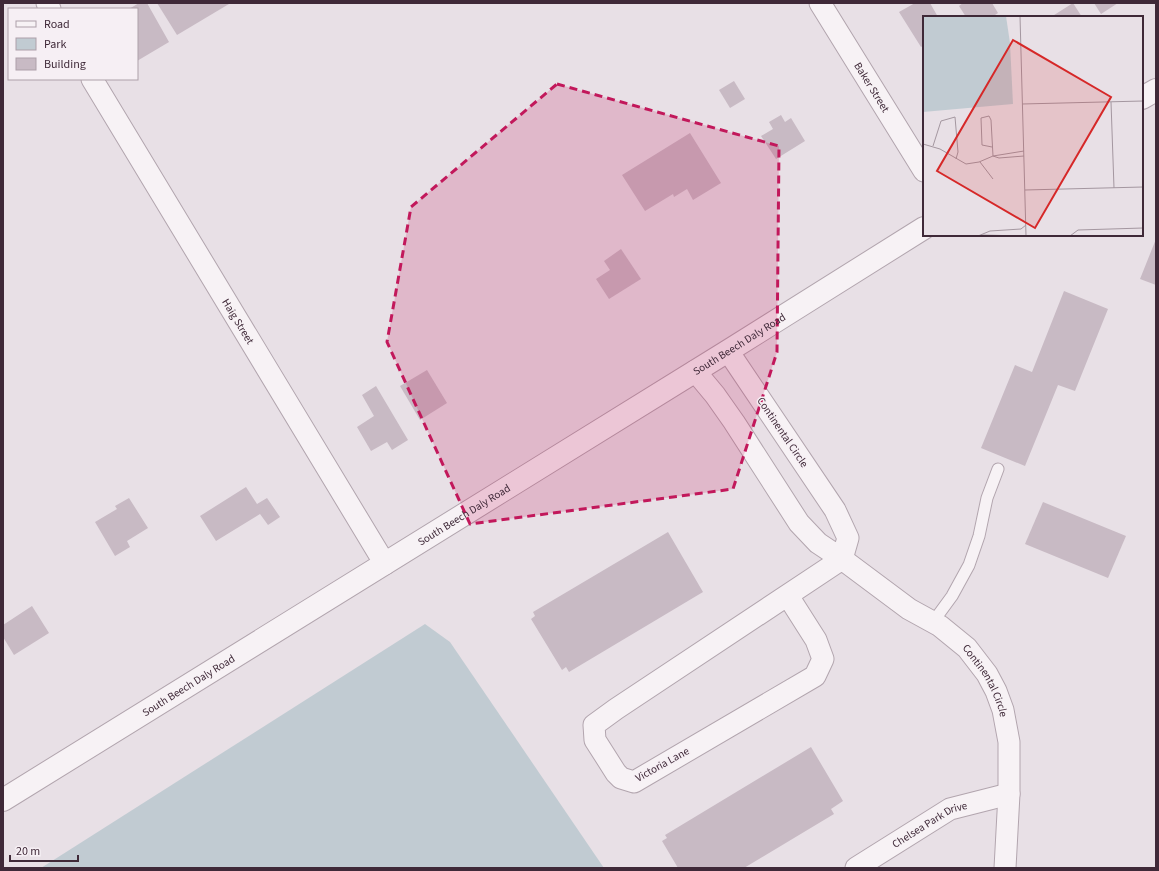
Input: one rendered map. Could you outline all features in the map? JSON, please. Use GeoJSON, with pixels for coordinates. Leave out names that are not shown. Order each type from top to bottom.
{"type":"FeatureCollection","features":[{"type":"Feature","properties":{"kind":"street","name":"Baker Street"},"geometry":{"type":"LineString","coordinates":[[820,3],[923,169]]}},
{"type":"Feature","properties":{"kind":"street","name":"Haig Street"},"geometry":{"type":"LineString","coordinates":[[93,80],[385,564]]}},
{"type":"Feature","properties":{"kind":"street"},"geometry":{"type":"LineString","coordinates":[[1143,97],[1156,90]]}},
{"type":"Feature","properties":{"kind":"street","name":"South Beech Daly Road"},"geometry":{"type":"LineString","coordinates":[[3,800],[923,229]]}},
{"type":"Feature","properties":{"kind":"street","name":"Continental Circle"},"geometry":{"type":"LineString","coordinates":[[728,351],[835,510],[848,538],[842,559]]}},
{"type":"Feature","properties":{"kind":"street","name":"Continental Circle"},"geometry":{"type":"LineString","coordinates":[[695,371],[734,422],[799,523],[818,543],[909,609],[940,626],[967,648],[987,674],[996,691],[1003,710],[1009,742],[1009,794],[1005,868]]}},
{"type":"Feature","properties":{"kind":"street","name":"Victoria Lane"},"geometry":{"type":"LineString","coordinates":[[788,596],[816,640],[823,659],[815,676],[634,782],[621,778],[616,773],[595,740],[594,726],[616,709],[842,559]]}},
{"type":"Feature","properties":{"kind":"street","name":"Chelsea Park Drive"},"geometry":{"type":"LineString","coordinates":[[856,868],[950,809],[1009,794]]}},
{"type":"Feature","properties":{"kind":"lane"},"geometry":{"type":"LineString","coordinates":[[933,622],[952,596],[969,565],[979,536],[987,498],[998,469]]}},
{"type":"Feature","properties":{"kind":"highlighted area"},"geometry":{"type":"Polygon","coordinates":[[[557,84],[779,146],[777,352],[733,489],[470,524],[387,342],[411,207],[557,84]]]}},
{"type":"Feature","properties":{"kind":"green space"},"geometry":{"type":"Polygon","coordinates":[[[425,624],[450,642],[604,868],[41,868],[425,624]]]}},
{"type":"Feature","properties":{"kind":"building"},"geometry":{"type":"Polygon","coordinates":[[[139,3],[147,3],[169,42],[138,60],[138,8],[131,8],[139,3]]]}},
{"type":"Feature","properties":{"kind":"building"},"geometry":{"type":"Polygon","coordinates":[[[157,3],[228,3],[229,4],[177,35],[157,3]]]}},
{"type":"Feature","properties":{"kind":"building"},"geometry":{"type":"Polygon","coordinates":[[[915,3],[930,3],[937,16],[923,16],[923,46],[921,47],[899,12],[915,3]]]}},
{"type":"Feature","properties":{"kind":"building"},"geometry":{"type":"Polygon","coordinates":[[[963,3],[992,3],[998,13],[994,16],[965,16],[959,6],[963,3]]]}},
{"type":"Feature","properties":{"kind":"building"},"geometry":{"type":"Polygon","coordinates":[[[1073,3],[1081,16],[1053,16],[1073,3]]]}},
{"type":"Feature","properties":{"kind":"building"},"geometry":{"type":"Polygon","coordinates":[[[1094,3],[1118,3],[1101,14],[1094,3]]]}},
{"type":"Feature","properties":{"kind":"building"},"geometry":{"type":"Polygon","coordinates":[[[734,81],[745,99],[730,108],[719,90],[734,81]]]}},
{"type":"Feature","properties":{"kind":"building"},"geometry":{"type":"Polygon","coordinates":[[[781,115],[785,122],[791,118],[805,141],[776,159],[761,136],[773,129],[769,122],[781,115]]]}},
{"type":"Feature","properties":{"kind":"building"},"geometry":{"type":"Polygon","coordinates":[[[690,133],[721,183],[693,200],[687,189],[674,197],[673,194],[645,211],[622,175],[690,133]]]}},
{"type":"Feature","properties":{"kind":"building"},"geometry":{"type":"Polygon","coordinates":[[[1156,239],[1156,285],[1140,279],[1156,239]]]}},
{"type":"Feature","properties":{"kind":"building"},"geometry":{"type":"Polygon","coordinates":[[[621,249],[641,279],[609,299],[596,279],[610,270],[604,261],[621,249]]]}},
{"type":"Feature","properties":{"kind":"building"},"geometry":{"type":"Polygon","coordinates":[[[1064,291],[1108,309],[1075,391],[1058,385],[1025,466],[981,448],[1015,365],[1032,372],[1064,291]]]}},
{"type":"Feature","properties":{"kind":"building"},"geometry":{"type":"Polygon","coordinates":[[[427,370],[447,403],[420,420],[400,386],[427,370]]]}},
{"type":"Feature","properties":{"kind":"building"},"geometry":{"type":"Polygon","coordinates":[[[376,386],[408,440],[392,450],[387,442],[371,451],[357,427],[374,416],[362,395],[376,386]]]}},
{"type":"Feature","properties":{"kind":"building"},"geometry":{"type":"Polygon","coordinates":[[[246,487],[257,504],[267,498],[280,517],[268,525],[260,514],[216,541],[200,516],[246,487]]]}},
{"type":"Feature","properties":{"kind":"building"},"geometry":{"type":"Polygon","coordinates":[[[129,498],[148,528],[127,541],[130,547],[115,556],[95,522],[117,509],[115,506],[129,498]]]}},
{"type":"Feature","properties":{"kind":"building"},"geometry":{"type":"Polygon","coordinates":[[[1043,502],[1126,536],[1108,578],[1025,544],[1043,502]]]}},
{"type":"Feature","properties":{"kind":"building"},"geometry":{"type":"Polygon","coordinates":[[[668,532],[703,592],[569,672],[566,667],[562,670],[531,619],[535,616],[533,612],[668,532]]]}},
{"type":"Feature","properties":{"kind":"building"},"geometry":{"type":"Polygon","coordinates":[[[32,606],[49,633],[14,655],[3,637],[3,625],[32,606]]]}},
{"type":"Feature","properties":{"kind":"building"},"geometry":{"type":"Polygon","coordinates":[[[811,747],[843,801],[831,809],[834,814],[744,868],[678,868],[662,841],[667,838],[665,835],[811,747]]]}}]}
